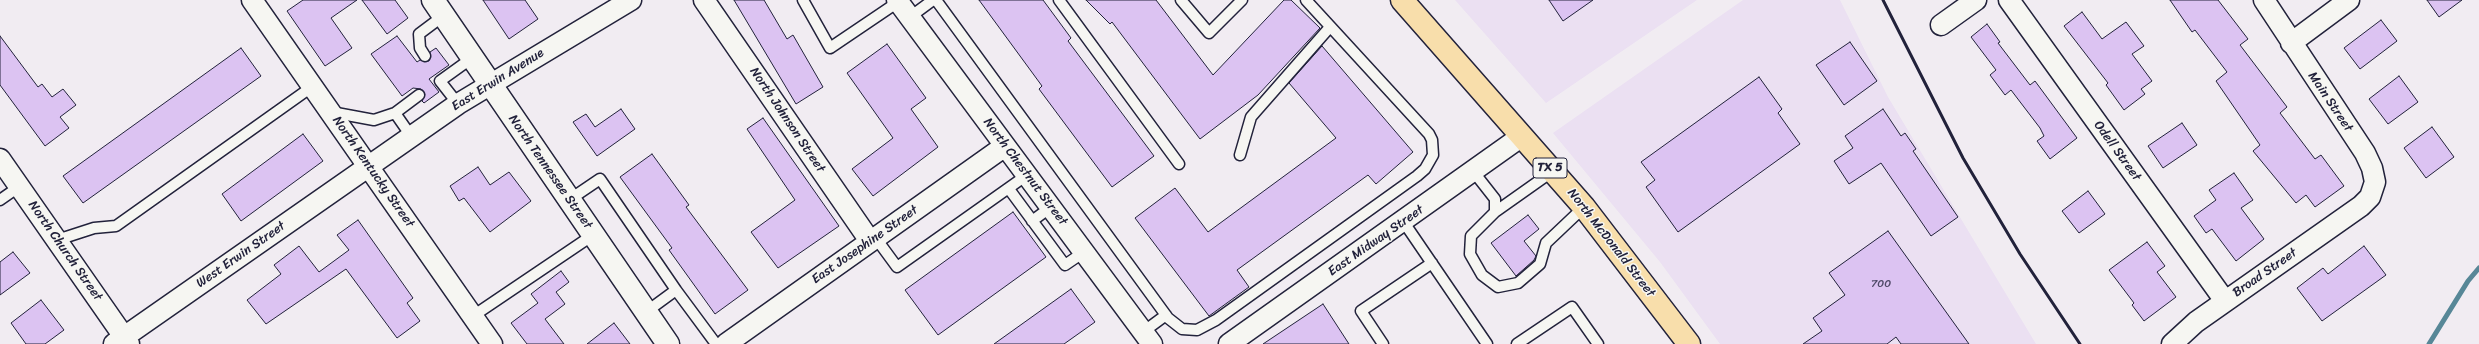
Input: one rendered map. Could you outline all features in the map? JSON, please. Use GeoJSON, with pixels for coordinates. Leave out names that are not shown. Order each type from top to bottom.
{"type":"FeatureCollection","features":[{"type":"Feature","properties":{"kind":"main road","name":"North McDonald Street"},"geometry":{"type":"LineString","coordinates":[[1402,0],[1584,207],[1689,344]]}},
{"type":"Feature","properties":{"kind":"street","name":"North Kentucky Street"},"geometry":{"type":"LineString","coordinates":[[252,0],[492,344]]}},
{"type":"Feature","properties":{"kind":"street","name":"East Erwin Avenue"},"geometry":{"type":"LineString","coordinates":[[368,166],[458,104],[631,0]]}},
{"type":"Feature","properties":{"kind":"street","name":"North Johnson Street"},"geometry":{"type":"LineString","coordinates":[[704,0],[872,239]]}},
{"type":"Feature","properties":{"kind":"street"},"geometry":{"type":"LineString","coordinates":[[1941,25],[1976,0]]}},
{"type":"Feature","properties":{"kind":"street","name":"Odell Street"},"geometry":{"type":"LineString","coordinates":[[2009,0],[2225,301]]}},
{"type":"Feature","properties":{"kind":"street","name":"Main Street"},"geometry":{"type":"LineString","coordinates":[[2264,0],[2365,153],[2372,168],[2375,182],[2370,197],[2361,206]]}},
{"type":"Feature","properties":{"kind":"street"},"geometry":{"type":"LineString","coordinates":[[2291,43],[2349,0]]}},
{"type":"Feature","properties":{"kind":"street","name":"North Chestnut Street"},"geometry":{"type":"LineString","coordinates":[[902,6],[1147,338]]}},
{"type":"Feature","properties":{"kind":"street","name":"North Tennessee Street"},"geometry":{"type":"LineString","coordinates":[[438,8],[668,344]]}},
{"type":"Feature","properties":{"kind":"street","name":"East Midway Street"},"geometry":{"type":"LineString","coordinates":[[1229,344],[1522,136]]}},
{"type":"Feature","properties":{"kind":"street","name":"East Josephine Street"},"geometry":{"type":"LineString","coordinates":[[726,344],[1005,146]]}},
{"type":"Feature","properties":{"kind":"street","name":"North Church Street"},"geometry":{"type":"LineString","coordinates":[[0,159],[57,240],[123,342]]}},
{"type":"Feature","properties":{"kind":"street","name":"West Erwin Street"},"geometry":{"type":"LineString","coordinates":[[123,342],[368,166]]}},
{"type":"Feature","properties":{"kind":"street","name":"Broad Street"},"geometry":{"type":"LineString","coordinates":[[2172,344],[2189,327],[2361,206]]}},
{"type":"Feature","properties":{"kind":"lane"},"geometry":{"type":"LineString","coordinates":[[803,0],[830,48],[902,6],[934,0],[1166,315],[1175,325],[1182,329],[1197,330],[1205,327],[1417,176],[1430,162],[1433,148],[1429,134],[1306,0]]}},
{"type":"Feature","properties":{"kind":"lane"},"geometry":{"type":"LineString","coordinates":[[1060,0],[1179,164]]}},
{"type":"Feature","properties":{"kind":"lane"},"geometry":{"type":"LineString","coordinates":[[1182,0],[1209,33],[1242,0]]}},
{"type":"Feature","properties":{"kind":"lane"},"geometry":{"type":"LineString","coordinates":[[425,56],[419,44],[419,34],[438,8]]}},
{"type":"Feature","properties":{"kind":"lane"},"geometry":{"type":"LineString","coordinates":[[1240,155],[1251,117],[1330,27]]}},
{"type":"Feature","properties":{"kind":"lane"},"geometry":{"type":"LineString","coordinates":[[458,104],[437,80],[472,58]]}},
{"type":"Feature","properties":{"kind":"lane"},"geometry":{"type":"LineString","coordinates":[[57,240],[94,228],[116,226],[313,86]]}},
{"type":"Feature","properties":{"kind":"lane"},"geometry":{"type":"LineString","coordinates":[[331,112],[374,120],[395,113],[419,95]]}},
{"type":"Feature","properties":{"kind":"lane"},"geometry":{"type":"LineString","coordinates":[[395,113],[411,136]]}},
{"type":"Feature","properties":{"kind":"lane"},"geometry":{"type":"LineString","coordinates":[[1473,171],[1495,199],[1494,212]]}},
{"type":"Feature","properties":{"kind":"lane"},"geometry":{"type":"LineString","coordinates":[[1553,172],[1494,212],[1471,236],[1470,254],[1482,275],[1498,287],[1518,283],[1540,264],[1546,243],[1584,207]]}},
{"type":"Feature","properties":{"kind":"lane"},"geometry":{"type":"LineString","coordinates":[[872,239],[897,267],[1027,175]]}},
{"type":"Feature","properties":{"kind":"lane"},"geometry":{"type":"LineString","coordinates":[[569,200],[600,179],[676,290],[716,344]]}},
{"type":"Feature","properties":{"kind":"lane"},"geometry":{"type":"LineString","coordinates":[[0,200],[20,186]]}},
{"type":"Feature","properties":{"kind":"lane"},"geometry":{"type":"LineString","coordinates":[[1009,189],[1065,265],[1084,252]]}},
{"type":"Feature","properties":{"kind":"lane"},"geometry":{"type":"LineString","coordinates":[[1032,221],[1050,207]]}},
{"type":"Feature","properties":{"kind":"lane"},"geometry":{"type":"LineString","coordinates":[[1404,221],[1487,344]]}},
{"type":"Feature","properties":{"kind":"lane"},"geometry":{"type":"LineString","coordinates":[[473,316],[593,235]]}},
{"type":"Feature","properties":{"kind":"lane"},"geometry":{"type":"LineString","coordinates":[[1383,344],[1361,311],[1432,263]]}},
{"type":"Feature","properties":{"kind":"lane"},"geometry":{"type":"LineString","coordinates":[[646,312],[676,290]]}},
{"type":"Feature","properties":{"kind":"lane"},"geometry":{"type":"LineString","coordinates":[[1517,344],[1572,307],[1598,344]]}},
{"type":"Feature","properties":{"kind":"lane"},"geometry":{"type":"LineString","coordinates":[[1147,338],[1166,315]]}},
{"type":"Feature","properties":{"kind":"shaded area"},"geometry":{"type":"Polygon","coordinates":[[[1455,0],[1697,0],[1546,103],[1455,0]]]}},
{"type":"Feature","properties":{"kind":"shaded area"},"geometry":{"type":"Polygon","coordinates":[[[1743,0],[1840,0],[1888,97],[2036,344],[1720,344],[1660,262],[1553,133],[1743,0]]]}},
{"type":"Feature","properties":{"kind":"building"},"geometry":{"type":"Polygon","coordinates":[[[303,0],[357,0],[331,18],[352,48],[325,66],[287,11],[303,0]]]}},
{"type":"Feature","properties":{"kind":"building"},"geometry":{"type":"Polygon","coordinates":[[[362,0],[395,0],[408,18],[387,34],[362,0]]]}},
{"type":"Feature","properties":{"kind":"building"},"geometry":{"type":"Polygon","coordinates":[[[483,0],[525,0],[538,19],[509,39],[483,0]]]}},
{"type":"Feature","properties":{"kind":"building"},"geometry":{"type":"Polygon","coordinates":[[[734,0],[764,0],[787,39],[793,35],[823,87],[796,104],[734,0]]]}},
{"type":"Feature","properties":{"kind":"building"},"geometry":{"type":"Polygon","coordinates":[[[979,0],[1043,0],[1071,38],[1068,41],[1154,156],[1112,187],[1039,89],[1042,86],[979,0]]]}},
{"type":"Feature","properties":{"kind":"building"},"geometry":{"type":"Polygon","coordinates":[[[1086,0],[1156,0],[1213,75],[1284,0],[1291,0],[1320,28],[1258,95],[1200,139],[1112,22],[1110,24],[1086,0]]]}},
{"type":"Feature","properties":{"kind":"building"},"geometry":{"type":"Polygon","coordinates":[[[1549,0],[1593,0],[1563,21],[1549,0]]]}},
{"type":"Feature","properties":{"kind":"building"},"geometry":{"type":"Polygon","coordinates":[[[2170,0],[2218,0],[2248,39],[2240,45],[2287,107],[2280,113],[2315,159],[2321,155],[2344,186],[2315,207],[2306,195],[2296,203],[2253,151],[2260,145],[2216,81],[2227,72],[2195,30],[2192,32],[2170,0]]]}},
{"type":"Feature","properties":{"kind":"building"},"geometry":{"type":"Polygon","coordinates":[[[2427,0],[2462,0],[2439,17],[2427,0]]]}},
{"type":"Feature","properties":{"kind":"building"},"geometry":{"type":"Polygon","coordinates":[[[2082,12],[2102,39],[2126,22],[2144,46],[2132,54],[2152,81],[2141,89],[2145,94],[2124,110],[2106,85],[2108,83],[2064,26],[2082,12]]]}},
{"type":"Feature","properties":{"kind":"building"},"geometry":{"type":"Polygon","coordinates":[[[2381,20],[2397,41],[2360,69],[2344,48],[2381,20]]]}},
{"type":"Feature","properties":{"kind":"building"},"geometry":{"type":"Polygon","coordinates":[[[1987,24],[2000,42],[1998,43],[2030,85],[2035,81],[2077,138],[2050,159],[2037,141],[2044,136],[2040,128],[2011,90],[2005,95],[1990,75],[1996,70],[1971,37],[1987,24]]]}},
{"type":"Feature","properties":{"kind":"building"},"geometry":{"type":"Polygon","coordinates":[[[0,36],[38,87],[42,84],[52,97],[63,89],[76,105],[60,117],[69,128],[45,146],[0,85],[0,36]]]}},
{"type":"Feature","properties":{"kind":"building"},"geometry":{"type":"Polygon","coordinates":[[[397,36],[417,62],[420,60],[429,61],[430,52],[436,48],[449,65],[429,79],[439,92],[424,103],[422,101],[425,94],[421,89],[413,88],[402,96],[371,54],[397,36]]]}},
{"type":"Feature","properties":{"kind":"building"},"geometry":{"type":"Polygon","coordinates":[[[1850,42],[1877,81],[1844,105],[1816,65],[1850,42]]]}},
{"type":"Feature","properties":{"kind":"building"},"geometry":{"type":"Polygon","coordinates":[[[887,44],[926,98],[911,109],[938,147],[873,196],[852,169],[893,138],[847,73],[887,44]]]}},
{"type":"Feature","properties":{"kind":"building"},"geometry":{"type":"Polygon","coordinates":[[[1322,46],[1413,152],[1376,184],[1368,175],[1237,270],[1249,287],[1209,316],[1135,218],[1175,188],[1208,232],[1336,138],[1289,83],[1322,46]]]}},
{"type":"Feature","properties":{"kind":"building"},"geometry":{"type":"Polygon","coordinates":[[[241,48],[261,76],[83,203],[63,176],[241,48]]]}},
{"type":"Feature","properties":{"kind":"building"},"geometry":{"type":"Polygon","coordinates":[[[2399,76],[2418,102],[2388,124],[2369,99],[2399,76]]]}},
{"type":"Feature","properties":{"kind":"building"},"geometry":{"type":"Polygon","coordinates":[[[1759,77],[1782,109],[1778,113],[1800,144],[1678,232],[1646,187],[1655,180],[1641,162],[1759,77]]]}},
{"type":"Feature","properties":{"kind":"building"},"geometry":{"type":"Polygon","coordinates":[[[621,109],[635,129],[597,156],[573,122],[586,114],[595,127],[621,109]]]}},
{"type":"Feature","properties":{"kind":"building"},"geometry":{"type":"Polygon","coordinates":[[[1883,109],[1901,136],[1905,133],[1916,149],[1913,151],[1958,217],[1931,236],[1881,163],[1849,184],[1834,161],[1853,148],[1845,136],[1883,109]]]}},
{"type":"Feature","properties":{"kind":"building"},"geometry":{"type":"Polygon","coordinates":[[[763,118],[839,226],[778,268],[751,232],[795,200],[747,129],[763,118]]]}},
{"type":"Feature","properties":{"kind":"building"},"geometry":{"type":"Polygon","coordinates":[[[2182,123],[2197,145],[2163,168],[2148,146],[2182,123]]]}},
{"type":"Feature","properties":{"kind":"building"},"geometry":{"type":"Polygon","coordinates":[[[2432,127],[2454,157],[2426,178],[2404,148],[2432,127]]]}},
{"type":"Feature","properties":{"kind":"building"},"geometry":{"type":"Polygon","coordinates":[[[303,134],[323,161],[241,221],[222,194],[303,134]]]}},
{"type":"Feature","properties":{"kind":"building"},"geometry":{"type":"Polygon","coordinates":[[[652,154],[689,205],[686,207],[748,290],[715,314],[669,250],[672,248],[620,177],[652,154]]]}},
{"type":"Feature","properties":{"kind":"building"},"geometry":{"type":"Polygon","coordinates":[[[478,167],[490,185],[509,172],[531,201],[490,232],[464,198],[459,201],[450,186],[478,167]]]}},
{"type":"Feature","properties":{"kind":"building"},"geometry":{"type":"Polygon","coordinates":[[[2234,173],[2253,200],[2241,208],[2264,239],[2236,261],[2212,229],[2206,233],[2194,216],[2216,200],[2209,190],[2234,173]]]}},
{"type":"Feature","properties":{"kind":"building"},"geometry":{"type":"Polygon","coordinates":[[[2088,191],[2105,214],[2079,233],[2062,211],[2088,191]]]}},
{"type":"Feature","properties":{"kind":"building"},"geometry":{"type":"Polygon","coordinates":[[[1013,212],[1046,257],[938,335],[905,290],[1013,212]]]}},
{"type":"Feature","properties":{"kind":"building"},"geometry":{"type":"Polygon","coordinates":[[[1528,215],[1539,229],[1524,241],[1536,256],[1534,260],[1516,276],[1491,243],[1528,215]]]}},
{"type":"Feature","properties":{"kind":"building"},"geometry":{"type":"Polygon","coordinates":[[[358,220],[413,298],[407,303],[420,321],[397,338],[346,269],[266,324],[247,300],[281,274],[274,265],[299,246],[319,272],[349,250],[337,235],[358,220]]]}},
{"type":"Feature","properties":{"kind":"building"},"geometry":{"type":"Polygon","coordinates":[[[1888,231],[1969,344],[1901,344],[1896,337],[1887,344],[1803,344],[1822,331],[1813,318],[1845,295],[1829,273],[1888,231]]]}},
{"type":"Feature","properties":{"kind":"building"},"geometry":{"type":"Polygon","coordinates":[[[2147,242],[2165,266],[2157,272],[2176,297],[2144,321],[2132,305],[2134,303],[2109,270],[2147,242]]]}},
{"type":"Feature","properties":{"kind":"building"},"geometry":{"type":"Polygon","coordinates":[[[2364,246],[2386,275],[2322,321],[2297,288],[2323,268],[2328,274],[2364,246]]]}},
{"type":"Feature","properties":{"kind":"building"},"geometry":{"type":"Polygon","coordinates":[[[13,252],[30,273],[0,295],[0,262],[13,252]]]}},
{"type":"Feature","properties":{"kind":"building"},"geometry":{"type":"Polygon","coordinates":[[[561,271],[569,282],[556,292],[565,304],[545,319],[564,344],[527,344],[511,323],[538,303],[531,294],[561,271]]]}},
{"type":"Feature","properties":{"kind":"building"},"geometry":{"type":"Polygon","coordinates":[[[1071,289],[1095,322],[1064,344],[994,344],[1071,289]]]}},
{"type":"Feature","properties":{"kind":"building"},"geometry":{"type":"Polygon","coordinates":[[[41,300],[64,330],[45,344],[26,344],[11,323],[41,300]]]}},
{"type":"Feature","properties":{"kind":"building"},"geometry":{"type":"Polygon","coordinates":[[[1323,304],[1349,344],[1263,344],[1323,304]]]}},
{"type":"Feature","properties":{"kind":"building"},"geometry":{"type":"Polygon","coordinates":[[[614,323],[630,344],[587,344],[614,323]]]}},
{"type":"Feature","properties":{"kind":"waterway"},"geometry":{"type":"LineString","coordinates":[[2429,344],[2468,281],[2479,268]]}},
{"type":"Feature","properties":{"kind":"railway"},"geometry":{"type":"LineString","coordinates":[[1883,0],[1963,158],[2020,254],[2080,344]]}}]}
